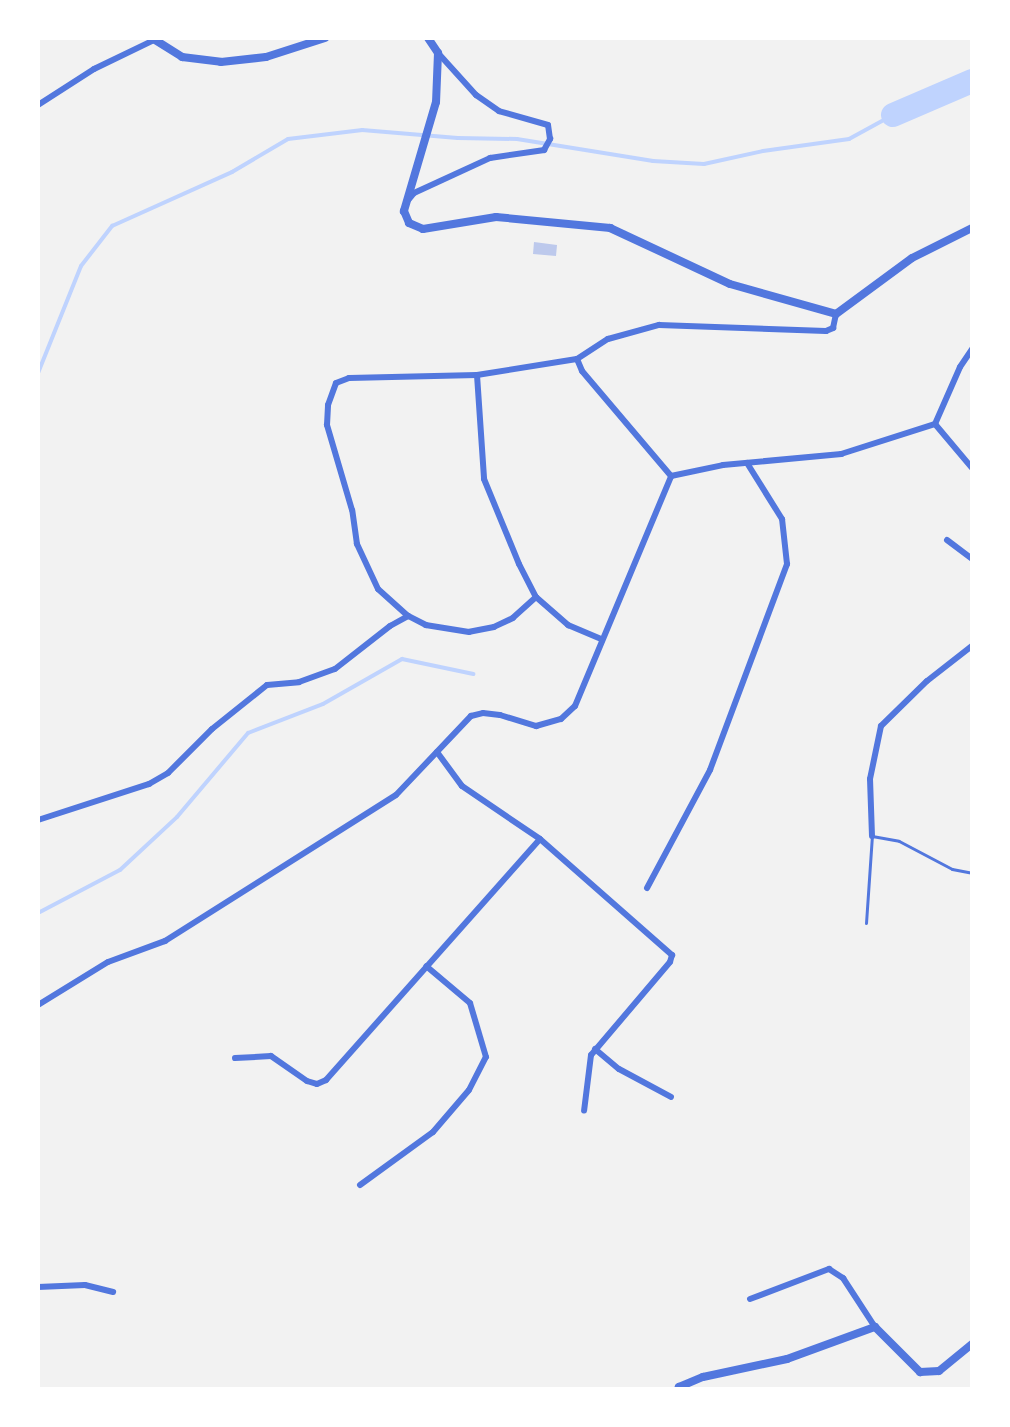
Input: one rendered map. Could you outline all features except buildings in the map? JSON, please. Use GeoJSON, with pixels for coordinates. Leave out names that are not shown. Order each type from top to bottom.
{"type":"FeatureCollection","features":[{"type":"Feature","properties":{"kind":"street"},"geometry":{"type":"LineString","coordinates":[[38,105],[94,69],[153,39],[182,57],[221,62],[266,57],[325,38]]}},
{"type":"Feature","properties":{"kind":"street"},"geometry":{"type":"LineString","coordinates":[[404,204],[414,193],[490,158],[544,150],[549,144],[548,125],[499,111],[476,95],[428,38]]}},
{"type":"Feature","properties":{"kind":"street"},"geometry":{"type":"LineString","coordinates":[[438,53],[436,102],[404,204],[409,223],[423,229],[496,217],[610,228],[730,284],[836,314]]}},
{"type":"Feature","properties":{"kind":"street"},"geometry":{"type":"LineString","coordinates":[[536,597],[513,618],[481,631],[445,630],[408,616],[378,589],[357,544],[352,510],[327,425],[331,392],[336,383],[349,378],[477,375],[577,359],[608,339],[659,325],[826,331],[833,328],[836,314],[912,258],[972,228]]}},
{"type":"Feature","properties":{"kind":"street"},"geometry":{"type":"LineString","coordinates":[[671,476],[747,463],[841,454],[935,424],[960,367],[972,349]]}},
{"type":"Feature","properties":{"kind":"street"},"geometry":{"type":"LineString","coordinates":[[577,359],[582,371],[671,476]]}},
{"type":"Feature","properties":{"kind":"street"},"geometry":{"type":"LineString","coordinates":[[477,375],[484,479],[497,517],[536,597],[568,625],[601,639]]}},
{"type":"Feature","properties":{"kind":"street"},"geometry":{"type":"LineString","coordinates":[[935,424],[944,439],[972,468]]}},
{"type":"Feature","properties":{"kind":"street"},"geometry":{"type":"LineString","coordinates":[[647,888],[710,770],[787,564],[782,519],[747,463]]}},
{"type":"Feature","properties":{"kind":"street"},"geometry":{"type":"LineString","coordinates":[[38,1005],[108,962],[165,941],[396,795],[471,716],[483,713],[536,726],[561,719],[575,706],[671,476]]}},
{"type":"Feature","properties":{"kind":"street"},"geometry":{"type":"LineString","coordinates":[[947,540],[972,559]]}},
{"type":"Feature","properties":{"kind":"street"},"geometry":{"type":"LineString","coordinates":[[38,820],[149,784],[168,773],[212,729],[267,685],[299,682],[335,669],[390,626],[408,616]]}},
{"type":"Feature","properties":{"kind":"street"},"geometry":{"type":"LineString","coordinates":[[872,836],[870,779],[881,726],[927,681],[972,646]]}},
{"type":"Feature","properties":{"kind":"street"},"geometry":{"type":"LineString","coordinates":[[437,752],[462,786],[540,839],[672,955],[670,962],[595,1049],[588,1062],[584,1111]]}},
{"type":"Feature","properties":{"kind":"street"},"geometry":{"type":"LineString","coordinates":[[235,1058],[271,1056],[307,1081],[317,1084],[326,1080],[540,839]]}},
{"type":"Feature","properties":{"kind":"street"},"geometry":{"type":"LineString","coordinates":[[360,1185],[433,1132],[469,1090],[486,1057],[470,1003],[426,966]]}},
{"type":"Feature","properties":{"kind":"street"},"geometry":{"type":"LineString","coordinates":[[595,1049],[619,1069],[671,1097]]}},
{"type":"Feature","properties":{"kind":"street"},"geometry":{"type":"LineString","coordinates":[[750,1299],[829,1269],[843,1278],[875,1327],[920,1372],[939,1371],[972,1344]]}},
{"type":"Feature","properties":{"kind":"street"},"geometry":{"type":"LineString","coordinates":[[38,1287],[85,1285],[113,1292]]}},
{"type":"Feature","properties":{"kind":"street"},"geometry":{"type":"LineString","coordinates":[[681,1389],[679,1387],[703,1377],[778,1362],[875,1327]]}},
{"type":"Feature","properties":{"kind":"lane"},"geometry":{"type":"LineString","coordinates":[[866,923],[872,836],[899,841],[952,869],[972,873]]}},
{"type":"Feature","properties":{"kind":"waterway"},"geometry":{"type":"LineString","coordinates":[[893,115],[972,81]]}},
{"type":"Feature","properties":{"kind":"waterway"},"geometry":{"type":"LineString","coordinates":[[38,373],[81,266],[112,226],[232,172],[288,139],[362,130],[458,138],[517,139],[653,161],[704,164],[763,151],[849,139],[893,115]]}},
{"type":"Feature","properties":{"kind":"waterway"},"geometry":{"type":"LineString","coordinates":[[38,913],[120,870],[177,817],[248,733],[323,704],[402,659],[473,674]]}}]}
